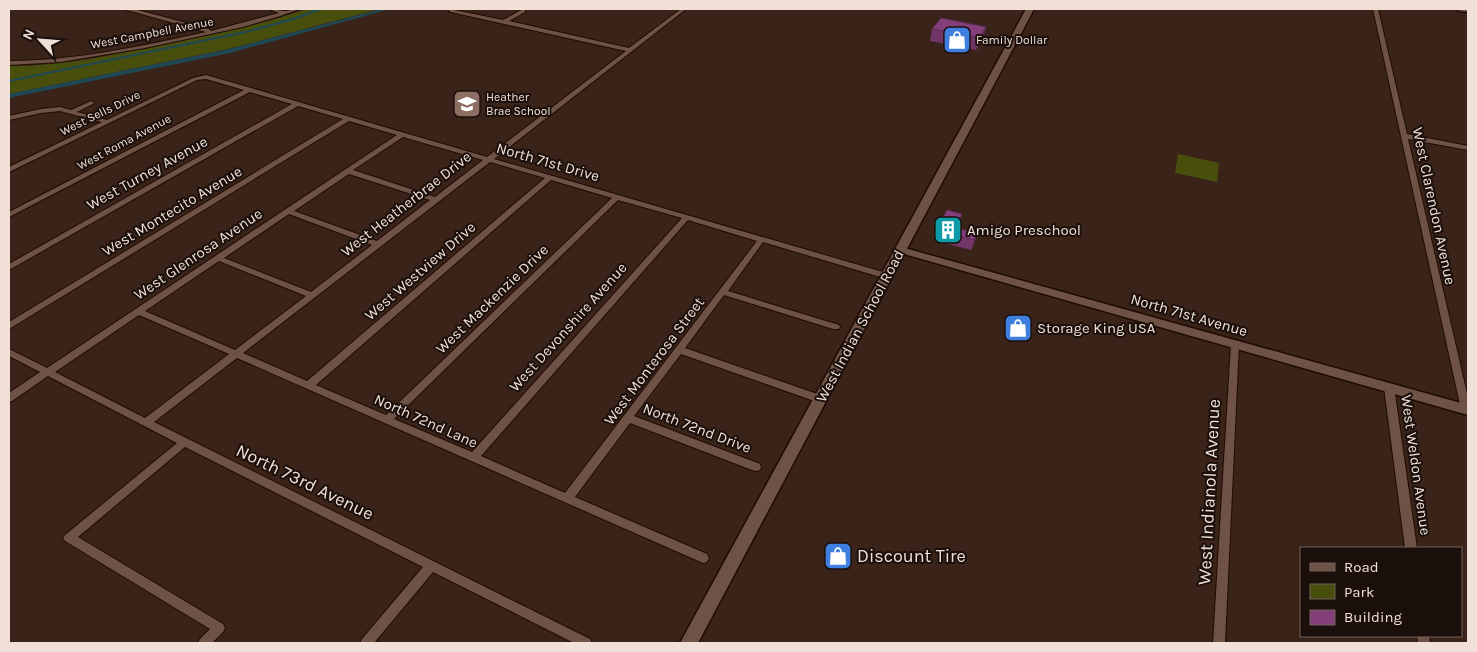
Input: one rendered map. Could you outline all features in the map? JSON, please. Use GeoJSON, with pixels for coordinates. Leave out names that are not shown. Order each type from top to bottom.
{"type":"FeatureCollection","features":[{"type":"Feature","properties":{"kind":"main road","name":"West Indian School Road"},"geometry":{"type":"LineString","coordinates":[[690,643],[1030,9]]}},
{"type":"Feature","properties":{"kind":"main road"},"geometry":{"type":"LineString","coordinates":[[1462,9],[1468,10]]}},
{"type":"Feature","properties":{"kind":"street"},"geometry":{"type":"LineString","coordinates":[[129,9],[207,30],[209,33]]}},
{"type":"Feature","properties":{"kind":"street"},"geometry":{"type":"LineString","coordinates":[[271,9],[286,13]]}},
{"type":"Feature","properties":{"kind":"street","name":"West Campbell Avenue"},"geometry":{"type":"LineString","coordinates":[[9,63],[48,62],[78,58],[209,33],[297,9]]}},
{"type":"Feature","properties":{"kind":"street","name":"West Heatherbrae Drive"},"geometry":{"type":"LineString","coordinates":[[146,423],[684,9]]}},
{"type":"Feature","properties":{"kind":"street","name":"West Clarendon Avenue"},"geometry":{"type":"LineString","coordinates":[[1375,9],[1467,409]]}},
{"type":"Feature","properties":{"kind":"street"},"geometry":{"type":"LineString","coordinates":[[451,10],[630,50]]}},
{"type":"Feature","properties":{"kind":"street"},"geometry":{"type":"LineString","coordinates":[[504,22],[523,11]]}},
{"type":"Feature","properties":{"kind":"street","name":"North 71st Drive"},"geometry":{"type":"LineString","coordinates":[[201,77],[250,89],[887,276]]}},
{"type":"Feature","properties":{"kind":"street","name":"West Sells Drive"},"geometry":{"type":"LineString","coordinates":[[9,170],[201,77]]}},
{"type":"Feature","properties":{"kind":"street","name":"West Roma Avenue"},"geometry":{"type":"LineString","coordinates":[[9,215],[250,89]]}},
{"type":"Feature","properties":{"kind":"street"},"geometry":{"type":"LineString","coordinates":[[73,111],[91,102]]}},
{"type":"Feature","properties":{"kind":"street","name":"West Turney Avenue"},"geometry":{"type":"LineString","coordinates":[[9,267],[298,103]]}},
{"type":"Feature","properties":{"kind":"street"},"geometry":{"type":"LineString","coordinates":[[9,118],[53,109],[73,111],[108,122]]}},
{"type":"Feature","properties":{"kind":"street","name":"West Montecito Avenue"},"geometry":{"type":"LineString","coordinates":[[9,326],[349,118]]}},
{"type":"Feature","properties":{"kind":"street","name":"West Glenrosa Avenue"},"geometry":{"type":"LineString","coordinates":[[9,398],[403,134]]}},
{"type":"Feature","properties":{"kind":"street"},"geometry":{"type":"LineString","coordinates":[[1405,136],[1468,148]]}},
{"type":"Feature","properties":{"kind":"street"},"geometry":{"type":"LineString","coordinates":[[348,171],[436,200]]}},
{"type":"Feature","properties":{"kind":"street","name":"West Westview Drive"},"geometry":{"type":"LineString","coordinates":[[308,386],[550,177]]}},
{"type":"Feature","properties":{"kind":"street","name":"West Mackenzie Drive"},"geometry":{"type":"LineString","coordinates":[[387,420],[617,197]]}},
{"type":"Feature","properties":{"kind":"street"},"geometry":{"type":"LineString","coordinates":[[287,212],[378,244]]}},
{"type":"Feature","properties":{"kind":"street","name":"West Devonshire Avenue"},"geometry":{"type":"LineString","coordinates":[[473,458],[687,217]]}},
{"type":"Feature","properties":{"kind":"street","name":"West Monterosa Street"},"geometry":{"type":"LineString","coordinates":[[567,499],[762,239]]}},
{"type":"Feature","properties":{"kind":"street","name":"North 71st Avenue"},"geometry":{"type":"LineString","coordinates":[[901,250],[1467,409]]}},
{"type":"Feature","properties":{"kind":"street"},"geometry":{"type":"LineString","coordinates":[[218,258],[312,295]]}},
{"type":"Feature","properties":{"kind":"street"},"geometry":{"type":"LineString","coordinates":[[723,292],[836,327]]}},
{"type":"Feature","properties":{"kind":"street","name":"North 72nd Lane"},"geometry":{"type":"LineString","coordinates":[[138,311],[703,558]]}},
{"type":"Feature","properties":{"kind":"street","name":"West Indianola Avenue"},"geometry":{"type":"LineString","coordinates":[[1218,643],[1234,344]]}},
{"type":"Feature","properties":{"kind":"street"},"geometry":{"type":"LineString","coordinates":[[680,350],[820,399]]}},
{"type":"Feature","properties":{"kind":"street","name":"North 73rd Avenue"},"geometry":{"type":"LineString","coordinates":[[9,352],[146,423],[586,643]]}},
{"type":"Feature","properties":{"kind":"street","name":"West Weldon Avenue"},"geometry":{"type":"LineString","coordinates":[[1389,387],[1411,547]]}},
{"type":"Feature","properties":{"kind":"street","name":"North 72nd Drive"},"geometry":{"type":"LineString","coordinates":[[628,418],[756,467]]}},
{"type":"Feature","properties":{"kind":"street"},"geometry":{"type":"LineString","coordinates":[[185,442],[68,538],[219,628],[204,643]]}},
{"type":"Feature","properties":{"kind":"street"},"geometry":{"type":"LineString","coordinates":[[366,643],[432,565]]}},
{"type":"Feature","properties":{"kind":"green space"},"geometry":{"type":"Polygon","coordinates":[[[306,9],[380,9],[228,49],[9,94],[9,66],[47,65],[104,56],[234,30],[306,9]]]}},
{"type":"Feature","properties":{"kind":"green space"},"geometry":{"type":"Polygon","coordinates":[[[1178,154],[1219,163],[1217,182],[1175,173],[1178,154]]]}},
{"type":"Feature","properties":{"kind":"building"},"geometry":{"type":"Polygon","coordinates":[[[941,18],[986,27],[979,38],[932,29],[941,18]]]}},
{"type":"Feature","properties":{"kind":"building"},"geometry":{"type":"Polygon","coordinates":[[[947,210],[962,214],[955,228],[977,233],[974,240],[942,232],[938,227],[947,210]]]}},
{"type":"Feature","properties":{"kind":"waterway"},"geometry":{"type":"LineString","coordinates":[[9,81],[250,31],[321,9]]}},
{"type":"Feature","properties":{"kind":"waterway"},"geometry":{"type":"LineString","coordinates":[[9,96],[230,51],[387,9]]}},
{"type":"Feature","properties":{"kind":"place","name":"Family Dollar"},"geometry":{"type":"Point","coordinates":[957,40]}},
{"type":"Feature","properties":{"kind":"place","name":"Heather Brae School"},"geometry":{"type":"Point","coordinates":[467,104]}},
{"type":"Feature","properties":{"kind":"place","name":"Amigo Preschool"},"geometry":{"type":"Point","coordinates":[948,230]}},
{"type":"Feature","properties":{"kind":"place","name":"Storage King USA"},"geometry":{"type":"Point","coordinates":[1018,328]}},
{"type":"Feature","properties":{"kind":"place","name":"Discount Tire"},"geometry":{"type":"Point","coordinates":[838,556]}}]}
